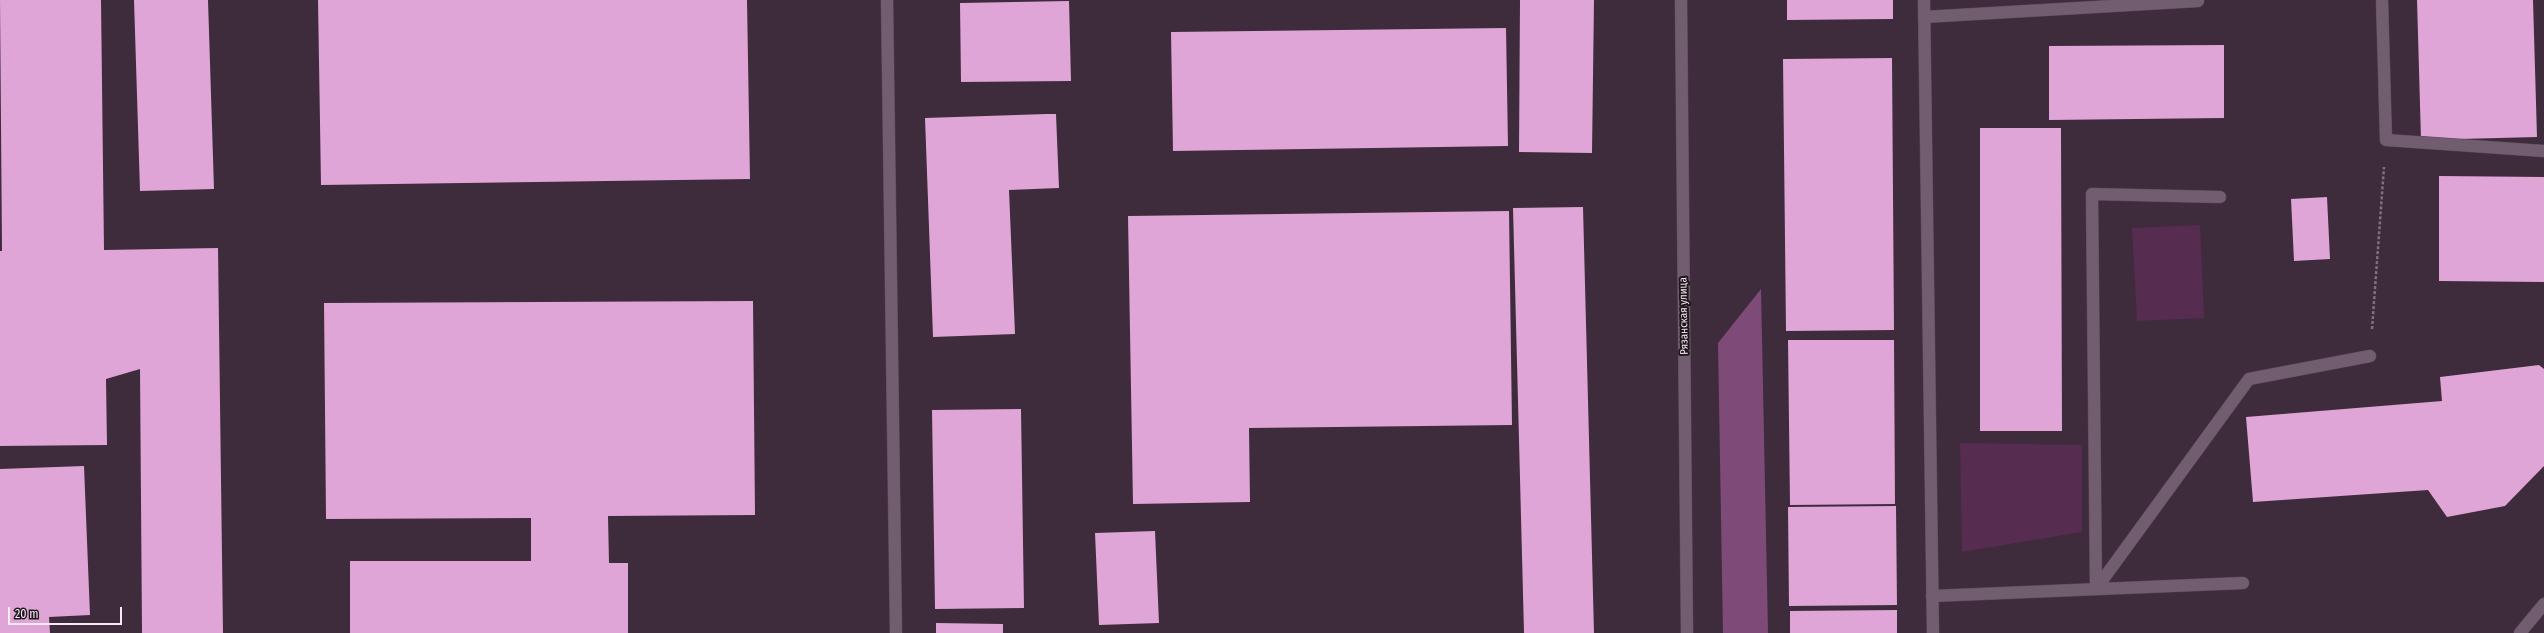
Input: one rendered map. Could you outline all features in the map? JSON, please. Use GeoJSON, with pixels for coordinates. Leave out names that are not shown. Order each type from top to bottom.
{"type":"FeatureCollection","features":[{"type":"Feature","properties":{"kind":"street"},"geometry":{"type":"LineString","coordinates":[[887,0],[896,633]]}},
{"type":"Feature","properties":{"kind":"street","name":"Рязанская улица"},"geometry":{"type":"LineString","coordinates":[[1681,0],[1688,633]]}},
{"type":"Feature","properties":{"kind":"street"},"geometry":{"type":"LineString","coordinates":[[1924,0],[1933,633]]}},
{"type":"Feature","properties":{"kind":"street"},"geometry":{"type":"LineString","coordinates":[[2382,0],[2386,140],[2544,151]]}},
{"type":"Feature","properties":{"kind":"street"},"geometry":{"type":"LineString","coordinates":[[1924,17],[2198,1]]}},
{"type":"Feature","properties":{"kind":"street"},"geometry":{"type":"LineString","coordinates":[[2096,589],[2092,194],[2220,197]]}},
{"type":"Feature","properties":{"kind":"street"},"geometry":{"type":"LineString","coordinates":[[2096,589],[2249,379],[2370,356]]}},
{"type":"Feature","properties":{"kind":"street"},"geometry":{"type":"LineString","coordinates":[[1932,596],[2243,583]]}},
{"type":"Feature","properties":{"kind":"street"},"geometry":{"type":"LineString","coordinates":[[2520,633],[2544,604]]}},
{"type":"Feature","properties":{"kind":"path"},"geometry":{"type":"LineString","coordinates":[[2370,356],[2386,140]]}},
{"type":"Feature","properties":{"kind":"shaded area"},"geometry":{"type":"Polygon","coordinates":[[[2200,225],[2204,318],[2137,321],[2132,228],[2200,225]]]}},
{"type":"Feature","properties":{"kind":"shaded area"},"geometry":{"type":"Polygon","coordinates":[[[1761,289],[1768,633],[1723,633],[1718,343],[1761,289]]]}},
{"type":"Feature","properties":{"kind":"shaded area"},"geometry":{"type":"Polygon","coordinates":[[[1960,443],[2082,445],[2082,532],[1962,552],[1960,443]]]}},
{"type":"Feature","properties":{"kind":"building"},"geometry":{"type":"Polygon","coordinates":[[[0,0],[101,0],[104,250],[218,248],[223,633],[142,633],[140,369],[106,379],[107,445],[0,446],[0,251],[2,251],[0,0]]]}},
{"type":"Feature","properties":{"kind":"building"},"geometry":{"type":"Polygon","coordinates":[[[134,0],[208,0],[214,189],[140,191],[134,0]]]}},
{"type":"Feature","properties":{"kind":"building"},"geometry":{"type":"Polygon","coordinates":[[[318,0],[747,0],[750,179],[321,185],[318,0]]]}},
{"type":"Feature","properties":{"kind":"building"},"geometry":{"type":"Polygon","coordinates":[[[1520,0],[1594,0],[1592,153],[1519,152],[1520,0]]]}},
{"type":"Feature","properties":{"kind":"building"},"geometry":{"type":"Polygon","coordinates":[[[1787,0],[1893,0],[1893,19],[1787,20],[1787,0]]]}},
{"type":"Feature","properties":{"kind":"building"},"geometry":{"type":"Polygon","coordinates":[[[2417,0],[2533,0],[2537,137],[2421,140],[2417,0]]]}},
{"type":"Feature","properties":{"kind":"building"},"geometry":{"type":"Polygon","coordinates":[[[1069,1],[1071,81],[961,82],[960,3],[1069,1]]]}},
{"type":"Feature","properties":{"kind":"building"},"geometry":{"type":"Polygon","coordinates":[[[1506,28],[1508,146],[1173,151],[1171,32],[1506,28]]]}},
{"type":"Feature","properties":{"kind":"building"},"geometry":{"type":"Polygon","coordinates":[[[2224,45],[2224,118],[2049,120],[2049,46],[2224,45]]]}},
{"type":"Feature","properties":{"kind":"building"},"geometry":{"type":"Polygon","coordinates":[[[1892,58],[1894,330],[1786,331],[1783,59],[1892,58]]]}},
{"type":"Feature","properties":{"kind":"building"},"geometry":{"type":"Polygon","coordinates":[[[1056,114],[1059,188],[1009,190],[1015,334],[933,337],[925,118],[1056,114]]]}},
{"type":"Feature","properties":{"kind":"building"},"geometry":{"type":"Polygon","coordinates":[[[1980,128],[2061,128],[2062,431],[1980,431],[1980,128]]]}},
{"type":"Feature","properties":{"kind":"building"},"geometry":{"type":"Polygon","coordinates":[[[2439,176],[2544,177],[2544,282],[2439,281],[2439,176]]]}},
{"type":"Feature","properties":{"kind":"building"},"geometry":{"type":"Polygon","coordinates":[[[2327,197],[2330,259],[2294,261],[2291,199],[2327,197]]]}},
{"type":"Feature","properties":{"kind":"building"},"geometry":{"type":"Polygon","coordinates":[[[1583,207],[1594,633],[1524,633],[1513,208],[1583,207]]]}},
{"type":"Feature","properties":{"kind":"building"},"geometry":{"type":"Polygon","coordinates":[[[1509,211],[1512,425],[1249,428],[1250,502],[1133,504],[1128,216],[1509,211]]]}},
{"type":"Feature","properties":{"kind":"building"},"geometry":{"type":"Polygon","coordinates":[[[753,301],[755,515],[608,516],[609,563],[628,563],[628,633],[350,633],[350,561],[531,561],[531,518],[326,519],[324,303],[753,301]]]}},
{"type":"Feature","properties":{"kind":"building"},"geometry":{"type":"Polygon","coordinates":[[[1788,340],[1894,340],[1895,504],[1790,505],[1788,340]]]}},
{"type":"Feature","properties":{"kind":"building"},"geometry":{"type":"Polygon","coordinates":[[[2539,365],[2544,369],[2544,466],[2505,506],[2447,517],[2428,490],[2253,502],[2246,417],[2442,401],[2440,377],[2539,365]]]}},
{"type":"Feature","properties":{"kind":"building"},"geometry":{"type":"Polygon","coordinates":[[[1021,409],[1024,608],[935,609],[932,410],[1021,409]]]}},
{"type":"Feature","properties":{"kind":"building"},"geometry":{"type":"Polygon","coordinates":[[[84,466],[90,615],[49,617],[50,633],[0,633],[0,469],[84,466]]]}},
{"type":"Feature","properties":{"kind":"building"},"geometry":{"type":"Polygon","coordinates":[[[1896,506],[1897,605],[1789,606],[1788,507],[1896,506]]]}},
{"type":"Feature","properties":{"kind":"building"},"geometry":{"type":"Polygon","coordinates":[[[1155,531],[1159,623],[1099,625],[1095,533],[1155,531]]]}},
{"type":"Feature","properties":{"kind":"building"},"geometry":{"type":"Polygon","coordinates":[[[1897,610],[1897,633],[1790,633],[1790,611],[1897,610]]]}},
{"type":"Feature","properties":{"kind":"building"},"geometry":{"type":"Polygon","coordinates":[[[936,623],[1003,624],[1003,633],[936,633],[936,623]]]}}]}
